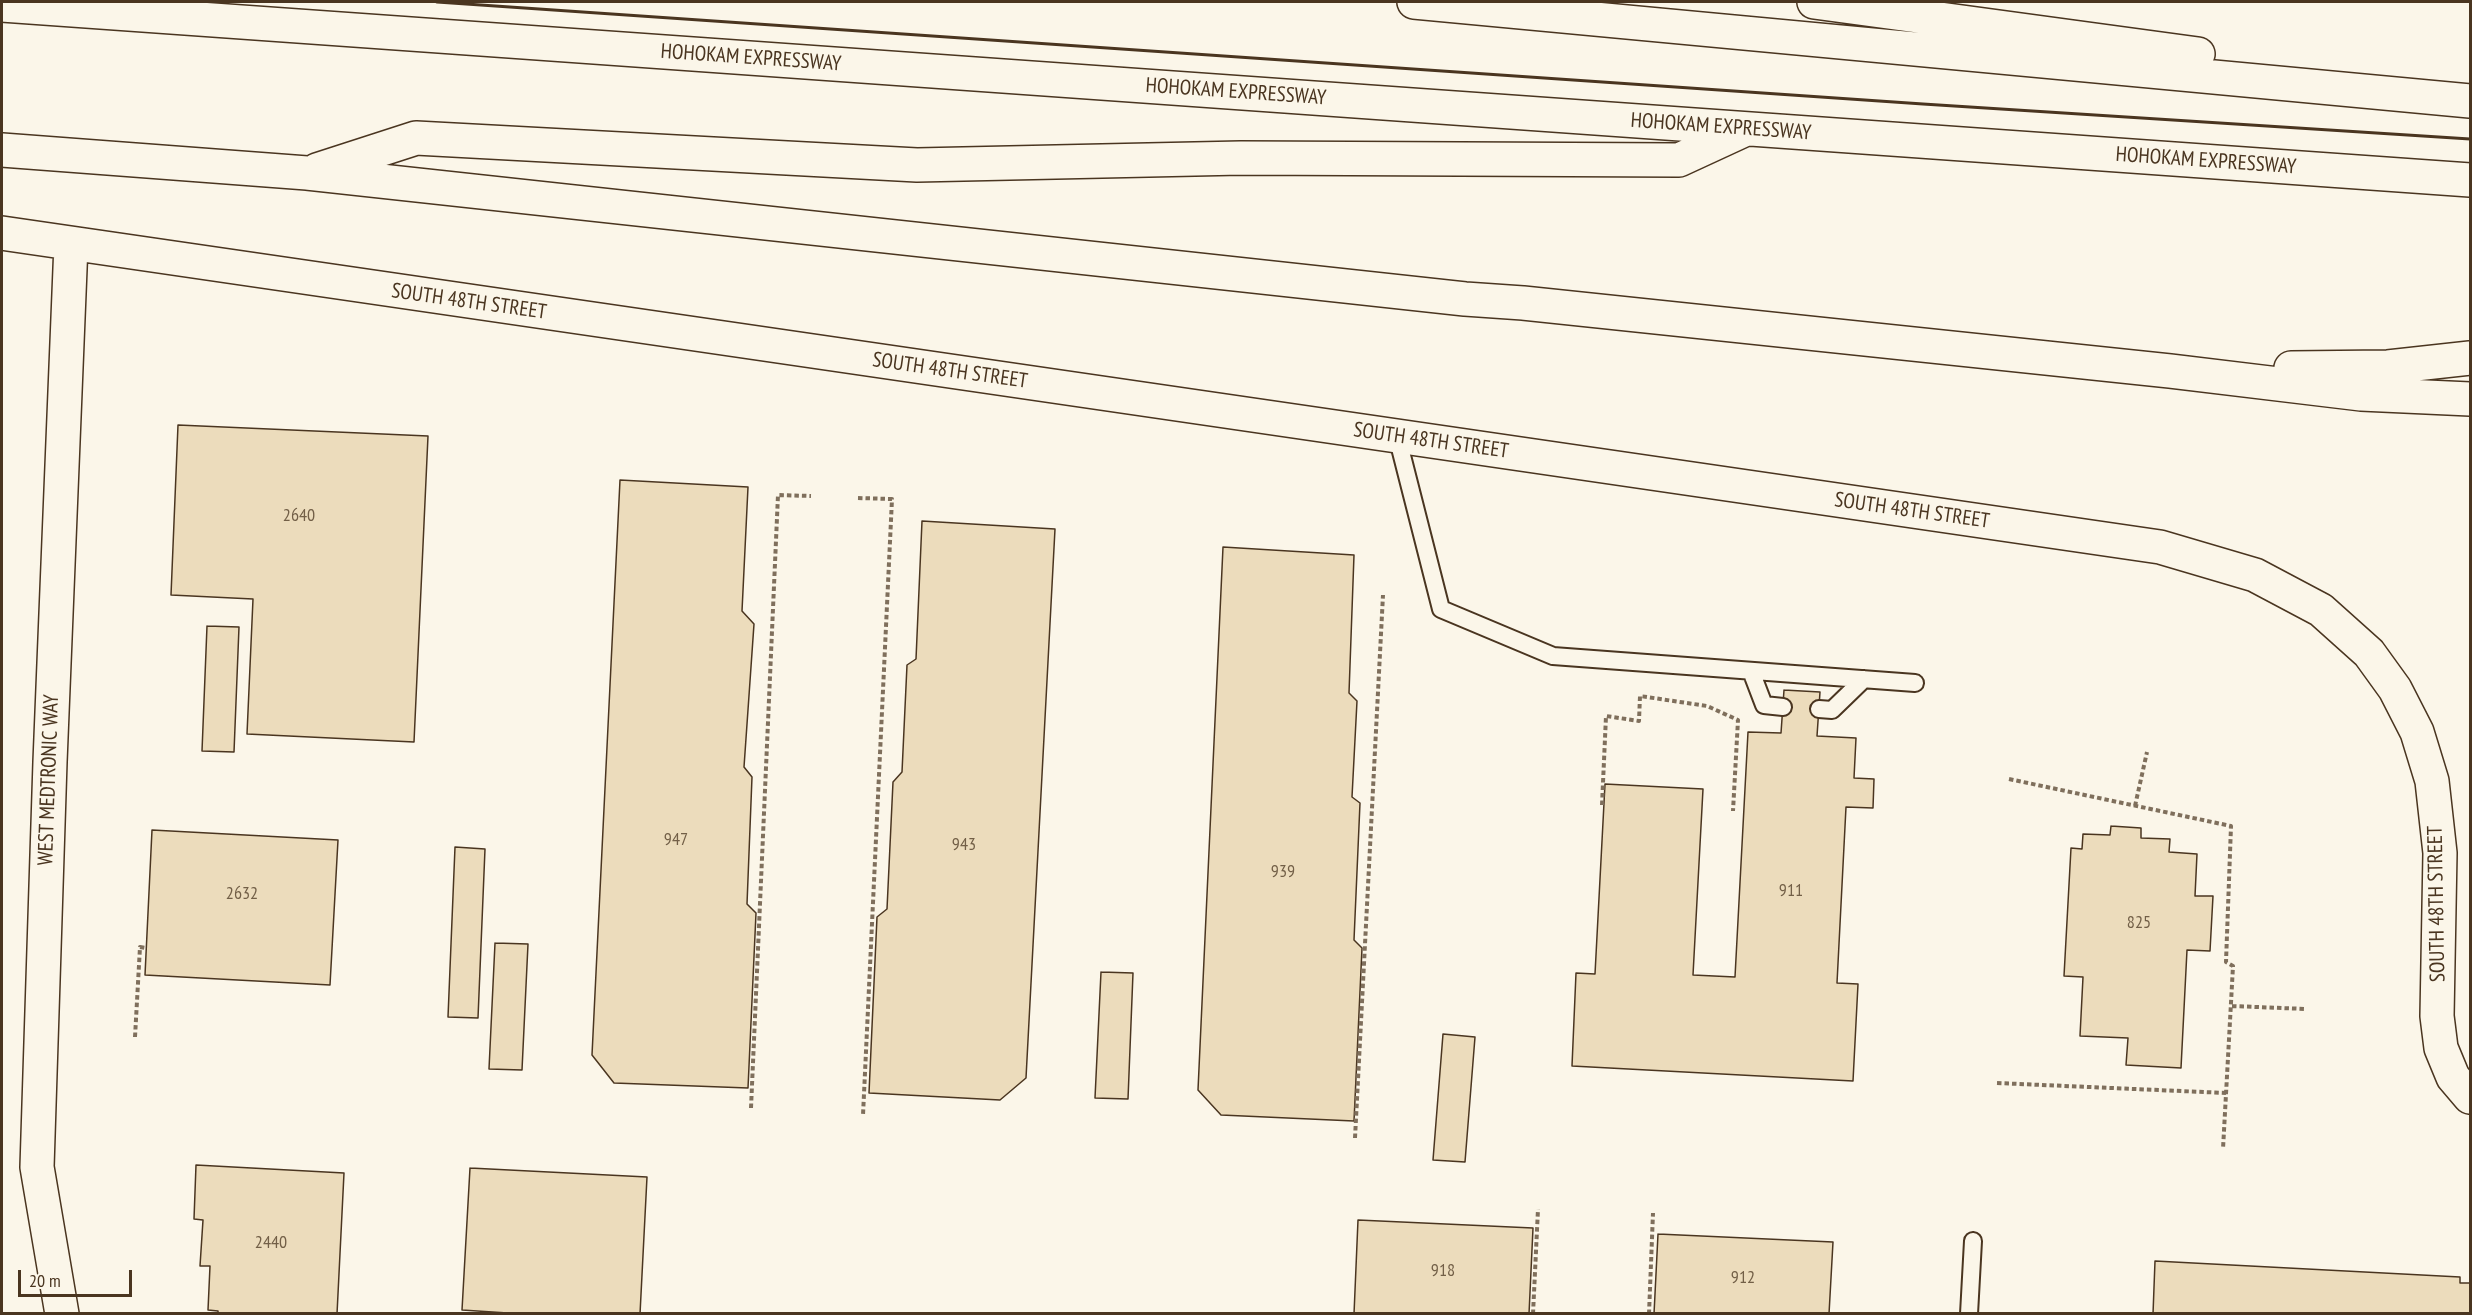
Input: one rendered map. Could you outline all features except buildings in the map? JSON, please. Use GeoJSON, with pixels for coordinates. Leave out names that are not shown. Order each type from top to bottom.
{"type":"FeatureCollection","features":[{"type":"Feature","properties":{"kind":"main road"},"geometry":{"type":"LineString","coordinates":[[1414,2],[2470,101]]}},
{"type":"Feature","properties":{"kind":"main road"},"geometry":{"type":"LineString","coordinates":[[1814,2],[2470,93]]}},
{"type":"Feature","properties":{"kind":"main road","name":"HOHOKAM EXPRESSWAY"},"geometry":{"type":"LineString","coordinates":[[2,5],[2470,180]]}},
{"type":"Feature","properties":{"kind":"main road"},"geometry":{"type":"LineString","coordinates":[[307,173],[416,138],[917,165],[1241,158],[1630,161],[1679,160],[1747,129]]}},
{"type":"Feature","properties":{"kind":"main road"},"geometry":{"type":"LineString","coordinates":[[2,150],[307,173],[1453,298],[1523,303],[2170,370],[2361,394],[2470,399]]}},
{"type":"Feature","properties":{"kind":"main road","name":"SOUTH 48TH STREET"},"geometry":{"type":"LineString","coordinates":[[2,233],[2160,547],[2255,575],[2321,610],[2369,653],[2396,689],[2420,742],[2432,781],[2440,852],[2437,1016],[2441,1048],[2452,1077],[2470,1097]]}},
{"type":"Feature","properties":{"kind":"main road","name":"WEST MEDTRONIC WAY"},"geometry":{"type":"LineString","coordinates":[[62,1314],[37,1167],[49,773],[71,244]]}},
{"type":"Feature","properties":{"kind":"main road"},"geometry":{"type":"LineString","coordinates":[[2170,370],[2388,367],[2470,358]]}},
{"type":"Feature","properties":{"kind":"lane"},"geometry":{"type":"LineString","coordinates":[[1397,436],[1441,609],[1553,656],[1915,683]]}},
{"type":"Feature","properties":{"kind":"lane"},"geometry":{"type":"LineString","coordinates":[[1751,670],[1764,705],[1783,707]]}},
{"type":"Feature","properties":{"kind":"lane"},"geometry":{"type":"LineString","coordinates":[[1819,709],[1832,711],[1864,679]]}},
{"type":"Feature","properties":{"kind":"lane"},"geometry":{"type":"LineString","coordinates":[[1969,1314],[1973,1241]]}},
{"type":"Feature","properties":{"kind":"path"},"geometry":{"type":"LineString","coordinates":[[751,1108],[778,495],[811,496]]}},
{"type":"Feature","properties":{"kind":"path"},"geometry":{"type":"LineString","coordinates":[[858,498],[892,499],[863,1115]]}},
{"type":"Feature","properties":{"kind":"path"},"geometry":{"type":"LineString","coordinates":[[1355,1138],[1383,595]]}},
{"type":"Feature","properties":{"kind":"path"},"geometry":{"type":"LineString","coordinates":[[1602,805],[1606,716],[1639,721],[1641,696],[1707,706],[1738,720],[1733,811]]}},
{"type":"Feature","properties":{"kind":"path"},"geometry":{"type":"LineString","coordinates":[[2135,806],[2146,752]]}},
{"type":"Feature","properties":{"kind":"path"},"geometry":{"type":"LineString","coordinates":[[2009,779],[2231,826],[2226,962],[2233,966],[2223,1149]]}},
{"type":"Feature","properties":{"kind":"path"},"geometry":{"type":"LineString","coordinates":[[135,1037],[140,947],[146,948]]}},
{"type":"Feature","properties":{"kind":"path"},"geometry":{"type":"LineString","coordinates":[[2232,1006],[2306,1009]]}},
{"type":"Feature","properties":{"kind":"path"},"geometry":{"type":"LineString","coordinates":[[1996,1083],[2226,1093]]}},
{"type":"Feature","properties":{"kind":"path"},"geometry":{"type":"LineString","coordinates":[[1533,1314],[1538,1209]]}},
{"type":"Feature","properties":{"kind":"path"},"geometry":{"type":"LineString","coordinates":[[1649,1314],[1653,1213]]}},
{"type":"Feature","properties":{"kind":"wall"},"geometry":{"type":"LineString","coordinates":[[437,2],[1923,104],[2470,139]]}}]}
